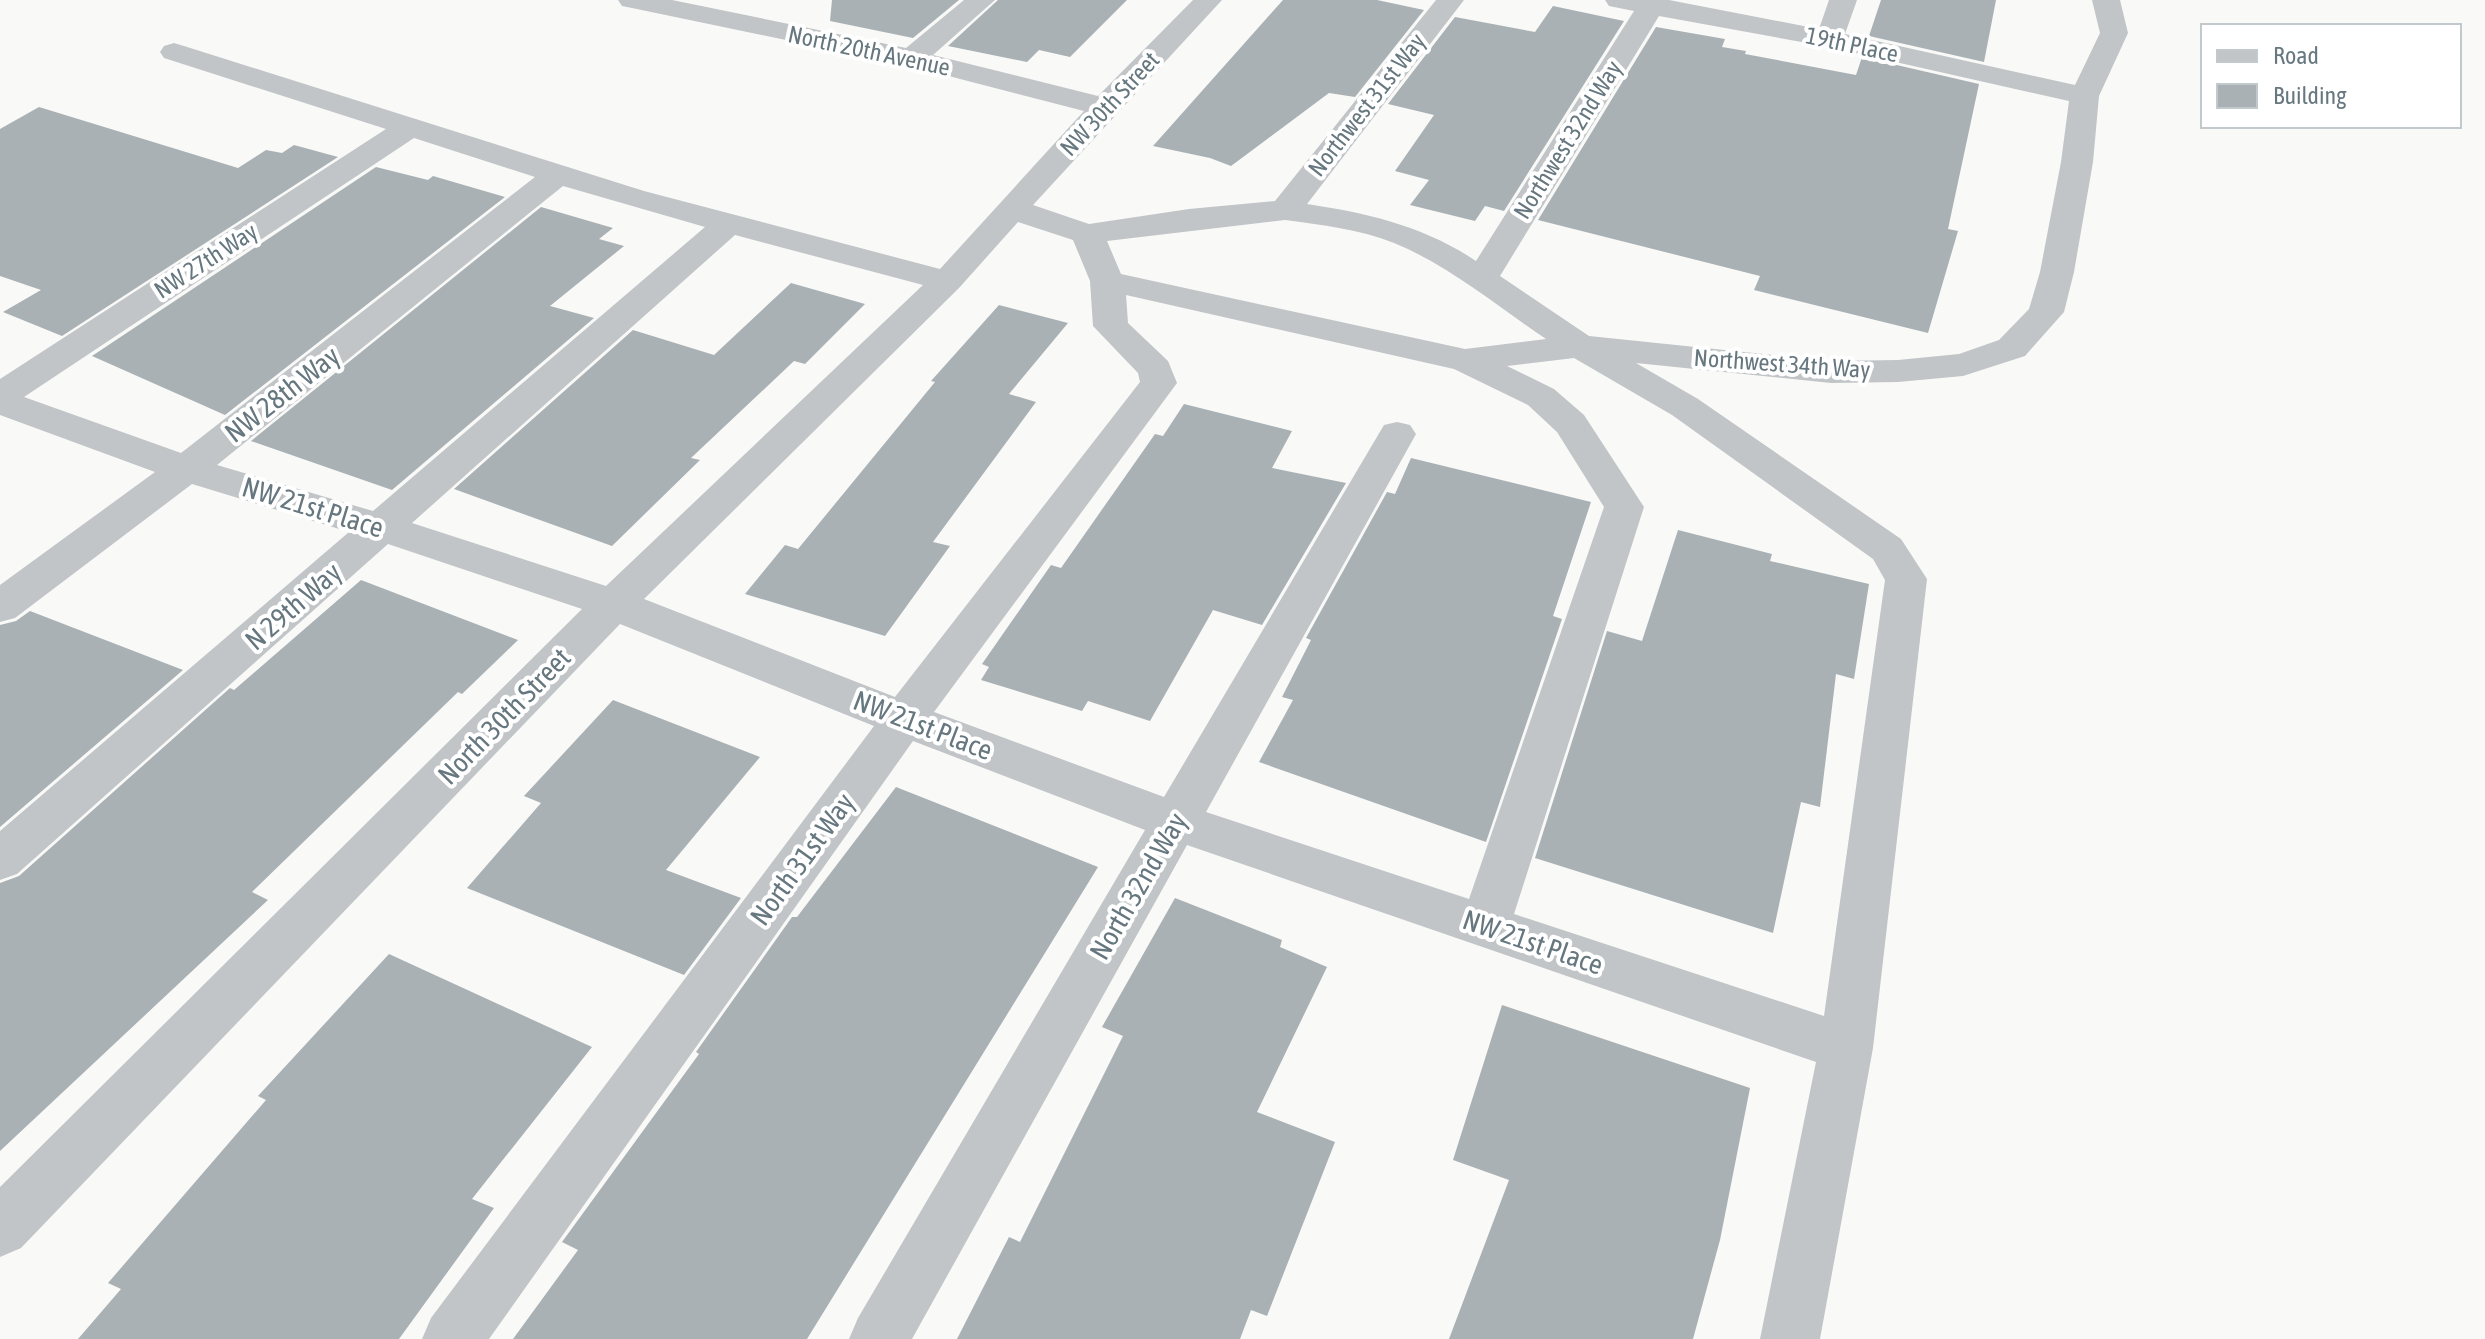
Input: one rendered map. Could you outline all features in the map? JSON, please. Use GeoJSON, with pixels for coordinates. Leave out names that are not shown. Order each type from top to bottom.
{"type":"FeatureCollection","features":[{"type":"Feature","properties":{"kind":"street","name":"North 20th Avenue"},"geometry":{"type":"LineString","coordinates":[[632,0],[912,58],[1104,107]]}},
{"type":"Feature","properties":{"kind":"street"},"geometry":{"type":"LineString","coordinates":[[744,25],[778,0]]}},
{"type":"Feature","properties":{"kind":"street"},"geometry":{"type":"LineString","coordinates":[[912,58],[981,0]]}},
{"type":"Feature","properties":{"kind":"street","name":"NW 30th Street"},"geometry":{"type":"LineString","coordinates":[[1014,210],[1104,107],[1208,0]]}},
{"type":"Feature","properties":{"kind":"street","name":"Northwest 31st Way"},"geometry":{"type":"LineString","coordinates":[[1285,210],[1450,0]]}},
{"type":"Feature","properties":{"kind":"street","name":"19th Place"},"geometry":{"type":"LineString","coordinates":[[1619,0],[1653,3],[1829,39],[2084,96]]}},
{"type":"Feature","properties":{"kind":"street"},"geometry":{"type":"LineString","coordinates":[[1829,39],[1843,0]]}},
{"type":"Feature","properties":{"kind":"street","name":"Northwest 34th Way"},"geometry":{"type":"LineString","coordinates":[[1465,360],[1580,346],[1831,372],[1898,371],[1963,365],[2012,348],[2046,312],[2057,272],[2077,162],[2084,96],[2114,33],[2106,0]]}},
{"type":"Feature","properties":{"kind":"street","name":"Northwest 32nd Way"},"geometry":{"type":"LineString","coordinates":[[1481,279],[1653,3]]}},
{"type":"Feature","properties":{"kind":"street"},"geometry":{"type":"LineString","coordinates":[[174,52],[633,198],[947,281]]}},
{"type":"Feature","properties":{"kind":"street","name":"NW 27th Way"},"geometry":{"type":"LineString","coordinates":[[0,399],[412,126]]}},
{"type":"Feature","properties":{"kind":"street","name":"NW 28th Way"},"geometry":{"type":"LineString","coordinates":[[0,607],[186,469],[559,174]]}},
{"type":"Feature","properties":{"kind":"street"},"geometry":{"type":"LineString","coordinates":[[1014,210],[1087,234],[1189,219],[1285,210],[1355,221],[1406,236],[1481,279],[1580,346],[1685,407],[1887,549],[1906,579],[1846,1048],[1790,1339]]}},
{"type":"Feature","properties":{"kind":"street","name":"North 30th Street"},"geometry":{"type":"LineString","coordinates":[[0,1228],[613,604],[947,281],[1014,210]]}},
{"type":"Feature","properties":{"kind":"street","name":"N 29th Way"},"geometry":{"type":"LineString","coordinates":[[0,860],[384,528],[729,223]]}},
{"type":"Feature","properties":{"kind":"street"},"geometry":{"type":"LineString","coordinates":[[1087,234],[1107,281],[1465,360],[1541,397],[1571,424],[1624,507],[1485,926]]}},
{"type":"Feature","properties":{"kind":"street","name":"North 31st Way"},"geometry":{"type":"LineString","coordinates":[[452,1339],[904,719],[1159,383],[1155,369],[1111,326],[1107,281]]}},
{"type":"Feature","properties":{"kind":"street","name":"NW 21st Place"},"geometry":{"type":"LineString","coordinates":[[0,399],[186,469],[384,528],[613,604],[904,719],[1175,821],[1846,1048]]}},
{"type":"Feature","properties":{"kind":"street","name":"North 32nd Way"},"geometry":{"type":"LineString","coordinates":[[879,1339],[1397,434]]}},
{"type":"Feature","properties":{"kind":"building"},"geometry":{"type":"Polygon","coordinates":[[[832,0],[959,0],[913,38],[830,21],[832,0]]]}},
{"type":"Feature","properties":{"kind":"building"},"geometry":{"type":"Polygon","coordinates":[[[998,0],[1127,0],[1070,57],[1039,50],[1027,62],[948,46],[998,0]]]}},
{"type":"Feature","properties":{"kind":"building"},"geometry":{"type":"Polygon","coordinates":[[[1283,0],[1377,0],[1424,10],[1355,97],[1329,93],[1231,166],[1210,158],[1153,146],[1283,0]]]}},
{"type":"Feature","properties":{"kind":"building"},"geometry":{"type":"Polygon","coordinates":[[[1881,0],[1996,0],[1984,62],[1869,36],[1881,0]]]}},
{"type":"Feature","properties":{"kind":"building"},"geometry":{"type":"Polygon","coordinates":[[[1553,6],[1624,21],[1504,211],[1485,206],[1475,221],[1410,205],[1429,180],[1395,171],[1434,115],[1388,104],[1455,17],[1535,32],[1553,6]]]}},
{"type":"Feature","properties":{"kind":"building"},"geometry":{"type":"Polygon","coordinates":[[[1656,27],[1725,39],[1722,47],[1746,51],[1745,54],[1856,75],[1862,57],[1979,84],[1948,229],[1958,231],[1928,333],[1754,290],[1760,276],[1538,220],[1656,27]]]}},
{"type":"Feature","properties":{"kind":"building"},"geometry":{"type":"Polygon","coordinates":[[[39,107],[238,168],[266,150],[282,153],[294,145],[338,157],[62,336],[3,312],[41,290],[0,276],[0,129],[39,107]]]}},
{"type":"Feature","properties":{"kind":"building"},"geometry":{"type":"Polygon","coordinates":[[[376,167],[428,180],[433,176],[505,197],[225,415],[92,356],[376,167]]]}},
{"type":"Feature","properties":{"kind":"building"},"geometry":{"type":"Polygon","coordinates":[[[541,207],[613,228],[599,239],[624,246],[550,306],[594,318],[392,490],[251,441],[541,207]]]}},
{"type":"Feature","properties":{"kind":"building"},"geometry":{"type":"Polygon","coordinates":[[[791,283],[865,304],[805,364],[794,361],[691,458],[700,460],[612,546],[454,489],[633,330],[714,355],[791,283]]]}},
{"type":"Feature","properties":{"kind":"building"},"geometry":{"type":"Polygon","coordinates":[[[999,305],[1068,323],[1009,394],[1036,402],[933,542],[950,546],[885,636],[745,594],[785,545],[798,549],[935,382],[931,381],[999,305]]]}},
{"type":"Feature","properties":{"kind":"building"},"geometry":{"type":"Polygon","coordinates":[[[1184,404],[1292,431],[1272,468],[1346,483],[1262,625],[1213,610],[1150,721],[1088,701],[1082,711],[981,680],[989,667],[982,664],[1051,565],[1061,568],[1155,434],[1163,436],[1184,404]]]}},
{"type":"Feature","properties":{"kind":"building"},"geometry":{"type":"Polygon","coordinates":[[[1411,458],[1591,502],[1553,616],[1562,619],[1486,842],[1259,762],[1293,700],[1282,697],[1311,640],[1306,638],[1387,492],[1395,494],[1411,458]]]}},
{"type":"Feature","properties":{"kind":"building"},"geometry":{"type":"Polygon","coordinates":[[[1678,530],[1772,554],[1770,561],[1869,584],[1854,679],[1836,674],[1820,807],[1801,802],[1773,933],[1535,858],[1607,631],[1642,641],[1678,530]]]}},
{"type":"Feature","properties":{"kind":"building"},"geometry":{"type":"Polygon","coordinates":[[[361,580],[518,640],[462,694],[458,692],[252,892],[268,900],[0,1151],[0,883],[19,876],[230,688],[234,690],[361,580]]]}},
{"type":"Feature","properties":{"kind":"building"},"geometry":{"type":"Polygon","coordinates":[[[30,611],[183,670],[0,827],[0,625],[16,621],[30,611]]]}},
{"type":"Feature","properties":{"kind":"building"},"geometry":{"type":"Polygon","coordinates":[[[613,700],[760,757],[666,870],[741,898],[684,975],[467,888],[541,803],[524,796],[613,700]]]}},
{"type":"Feature","properties":{"kind":"building"},"geometry":{"type":"Polygon","coordinates":[[[896,787],[1098,867],[807,1339],[513,1339],[578,1250],[562,1242],[699,1054],[696,1052],[792,917],[797,917],[896,787]]]}},
{"type":"Feature","properties":{"kind":"building"},"geometry":{"type":"Polygon","coordinates":[[[1175,898],[1282,940],[1280,947],[1327,967],[1257,1112],[1335,1142],[1267,1316],[1251,1310],[1240,1339],[957,1339],[1009,1237],[1020,1242],[1123,1036],[1102,1027],[1175,898]]]}},
{"type":"Feature","properties":{"kind":"building"},"geometry":{"type":"Polygon","coordinates":[[[389,954],[592,1047],[472,1199],[494,1208],[399,1339],[78,1339],[121,1289],[108,1283],[266,1100],[258,1096],[389,954]]]}},
{"type":"Feature","properties":{"kind":"building"},"geometry":{"type":"Polygon","coordinates":[[[1502,1005],[1750,1088],[1720,1240],[1693,1339],[1449,1339],[1509,1180],[1453,1160],[1502,1005]]]}}]}
